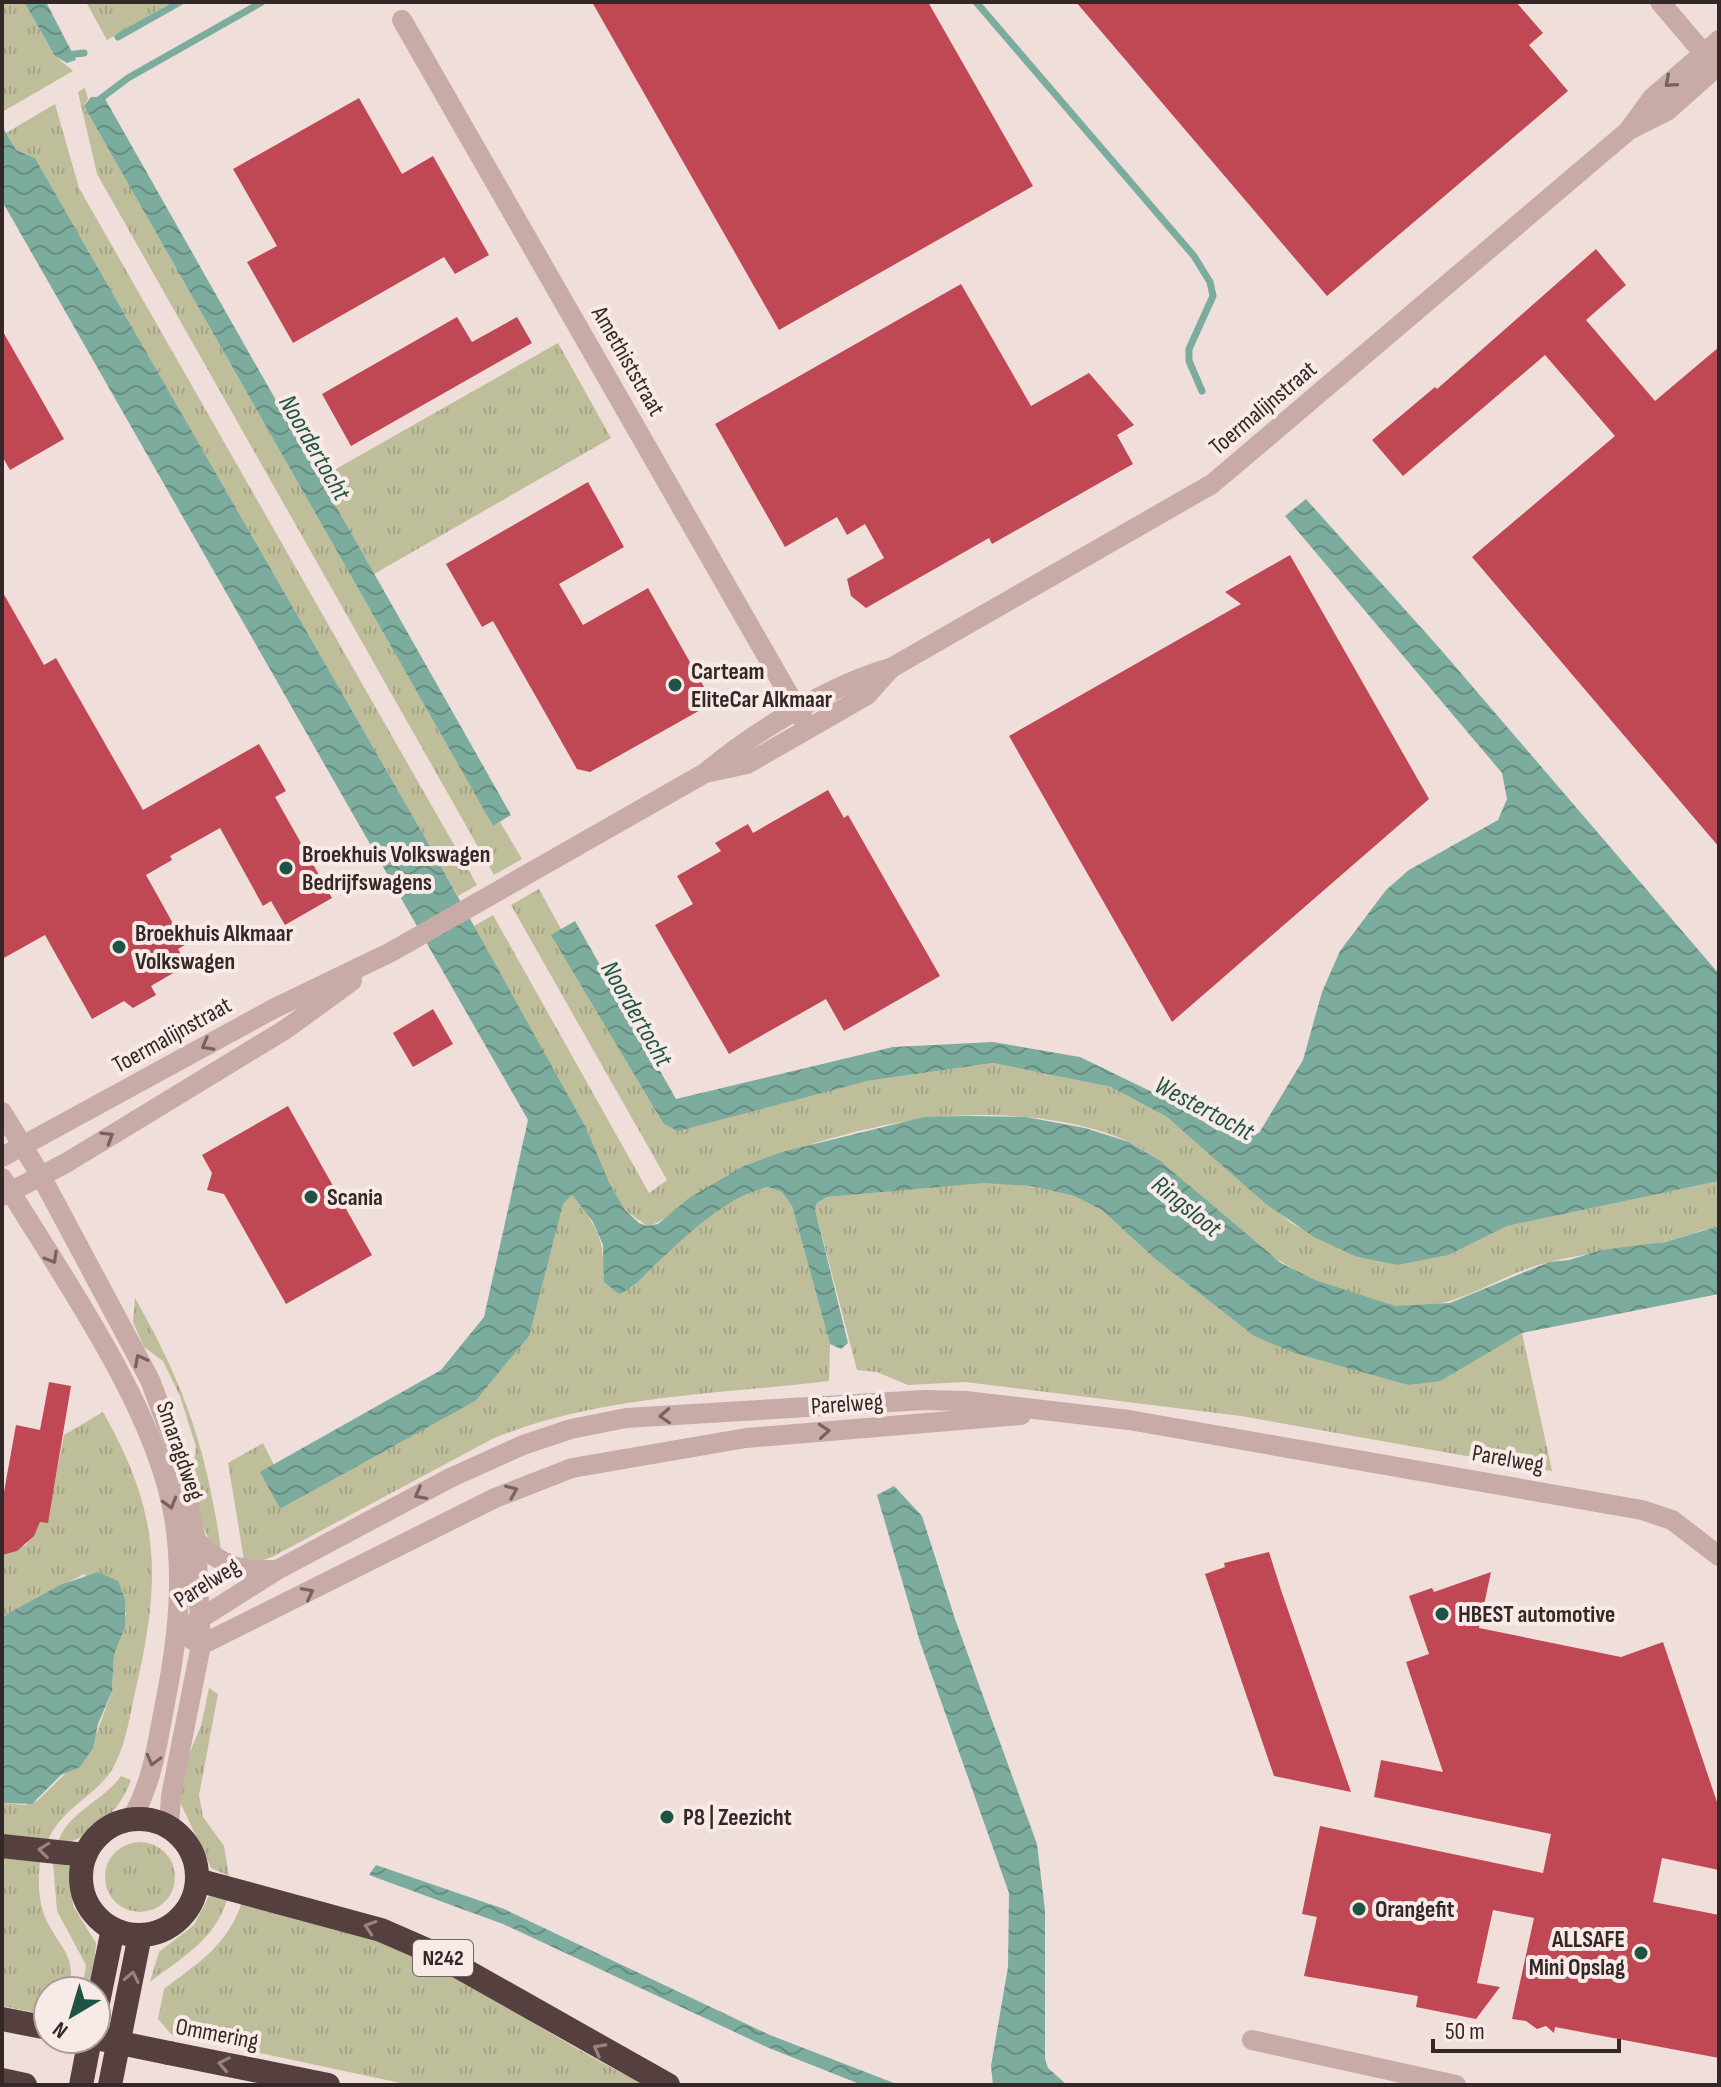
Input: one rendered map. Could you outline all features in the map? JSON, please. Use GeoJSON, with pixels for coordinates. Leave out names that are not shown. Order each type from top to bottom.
{"type":"FeatureCollection","features":[{"type":"Feature","properties":{"kind":"highway"},"geometry":{"type":"LineString","coordinates":[[131,1819],[149,1819],[169,1827],[189,1846],[197,1880],[194,1897],[179,1919],[157,1932],[140,1935],[113,1929],[88,1905],[81,1872],[85,1855],[104,1830],[131,1819]]}},
{"type":"Feature","properties":{"kind":"highway"},"geometry":{"type":"LineString","coordinates":[[2,1846],[85,1855]]}},
{"type":"Feature","properties":{"kind":"highway","name":"N242"},"geometry":{"type":"LineString","coordinates":[[197,1880],[381,1930],[436,1954],[668,2085]]}},
{"type":"Feature","properties":{"kind":"highway"},"geometry":{"type":"LineString","coordinates":[[104,1975],[113,1929]]}},
{"type":"Feature","properties":{"kind":"highway"},"geometry":{"type":"LineString","coordinates":[[110,2085],[140,1935]]}},
{"type":"Feature","properties":{"kind":"highway"},"geometry":{"type":"LineString","coordinates":[[2,2019],[32,2025]]}},
{"type":"Feature","properties":{"kind":"highway","name":"Ommering"},"geometry":{"type":"LineString","coordinates":[[112,2042],[328,2085]]}},
{"type":"Feature","properties":{"kind":"highway"},"geometry":{"type":"LineString","coordinates":[[81,2085],[89,2055]]}},
{"type":"Feature","properties":{"kind":"highway"},"geometry":{"type":"LineString","coordinates":[[2,2080],[25,2085]]}},
{"type":"Feature","properties":{"kind":"street"},"geometry":{"type":"LineString","coordinates":[[1660,2],[1715,59]]}},
{"type":"Feature","properties":{"kind":"street","name":"Amethiststraat"},"geometry":{"type":"LineString","coordinates":[[402,20],[803,720]]}},
{"type":"Feature","properties":{"kind":"street","name":"Toermalijnstraat"},"geometry":{"type":"LineString","coordinates":[[2,1157],[275,1008],[391,952],[705,773],[747,764],[803,720],[867,695],[891,668],[1212,484],[1628,131],[1667,111],[1715,59]]}},
{"type":"Feature","properties":{"kind":"street","name":"Toermalijnstraat"},"geometry":{"type":"LineString","coordinates":[[5,1189],[41,1176],[286,1029],[391,952]]}},
{"type":"Feature","properties":{"kind":"street","name":"Smaragdweg"},"geometry":{"type":"LineString","coordinates":[[2,1112],[41,1176],[156,1393],[177,1452],[196,1540],[201,1645],[171,1796],[169,1827]]}},
{"type":"Feature","properties":{"kind":"street","name":"Smaragdweg"},"geometry":{"type":"LineString","coordinates":[[5,1189],[126,1388],[155,1453],[174,1516],[179,1632],[155,1750],[145,1788],[131,1819]]}},
{"type":"Feature","properties":{"kind":"street","name":"Parelweg"},"geometry":{"type":"LineString","coordinates":[[1038,1412],[993,1420],[746,1438],[572,1468],[495,1498],[201,1645],[179,1632],[200,1615],[277,1570],[469,1468],[571,1429],[626,1418],[924,1400],[966,1401],[1038,1412],[1129,1420],[1642,1510],[1672,1520],[1719,1556]]}},
{"type":"Feature","properties":{"kind":"street"},"geometry":{"type":"LineString","coordinates":[[196,1540],[214,1559],[230,1568],[277,1570]]}},
{"type":"Feature","properties":{"kind":"street"},"geometry":{"type":"LineString","coordinates":[[1252,2040],[1456,2085]]}},
{"type":"Feature","properties":{"kind":"green space"},"geometry":{"type":"Polygon","coordinates":[[[2,2],[24,2],[55,56],[73,71],[2,112],[2,2]]]}},
{"type":"Feature","properties":{"kind":"green space"},"geometry":{"type":"Polygon","coordinates":[[[86,2],[172,2],[107,40],[86,2]]]}},
{"type":"Feature","properties":{"kind":"green space"},"geometry":{"type":"Polygon","coordinates":[[[85,88],[88,99],[84,106],[493,826],[500,822],[522,859],[494,875],[97,174],[78,92],[85,88]]]}},
{"type":"Feature","properties":{"kind":"green space"},"geometry":{"type":"Polygon","coordinates":[[[55,104],[79,188],[477,885],[458,896],[35,158],[16,150],[6,133],[55,104]]]}},
{"type":"Feature","properties":{"kind":"green space"},"geometry":{"type":"Polygon","coordinates":[[[558,343],[611,438],[374,574],[320,478],[558,343]]]}},
{"type":"Feature","properties":{"kind":"green space"},"geometry":{"type":"Polygon","coordinates":[[[539,889],[561,929],[552,935],[663,1123],[867,1081],[993,1063],[1111,1087],[1167,1117],[1291,1223],[1357,1257],[1397,1265],[1477,1240],[1507,1226],[1719,1181],[1719,1226],[1652,1244],[1549,1262],[1436,1305],[1394,1306],[1333,1288],[1277,1259],[1243,1234],[1161,1163],[1131,1143],[1107,1133],[1066,1123],[986,1115],[907,1121],[828,1139],[717,1183],[647,1226],[625,1210],[474,926],[493,915],[649,1193],[667,1180],[511,905],[539,889]]]}},
{"type":"Feature","properties":{"kind":"green space"},"geometry":{"type":"Polygon","coordinates":[[[983,1182],[1031,1186],[1074,1196],[1102,1210],[1154,1258],[1254,1336],[1408,1385],[1480,1357],[1522,1333],[1552,1471],[1241,1416],[965,1382],[908,1385],[877,1372],[857,1370],[815,1209],[817,1203],[827,1197],[983,1182]]]}},
{"type":"Feature","properties":{"kind":"green space"},"geometry":{"type":"Polygon","coordinates":[[[768,1187],[782,1192],[792,1206],[830,1344],[829,1381],[617,1405],[535,1424],[494,1438],[272,1557],[258,1562],[244,1560],[228,1463],[263,1443],[274,1465],[261,1473],[280,1509],[474,1401],[563,1204],[572,1195],[597,1231],[603,1257],[631,1288],[694,1228],[730,1203],[768,1187]]]}},
{"type":"Feature","properties":{"kind":"green space"},"geometry":{"type":"Polygon","coordinates":[[[135,1298],[168,1362],[192,1422],[202,1452],[222,1556],[214,1549],[198,1517],[193,1473],[196,1447],[180,1396],[163,1361],[144,1347],[133,1322],[135,1298]]]}},
{"type":"Feature","properties":{"kind":"green space"},"geometry":{"type":"Polygon","coordinates":[[[103,1412],[136,1482],[151,1546],[150,1612],[128,1727],[108,1776],[60,1821],[45,1847],[2,1841],[2,1803],[25,1805],[37,1801],[66,1773],[97,1732],[112,1691],[114,1655],[126,1613],[84,1574],[2,1617],[2,1554],[26,1545],[40,1522],[47,1522],[64,1435],[103,1412]]]}},
{"type":"Feature","properties":{"kind":"green space"},"geometry":{"type":"Polygon","coordinates":[[[209,1688],[218,1694],[199,1795],[203,1817],[224,1846],[229,1876],[211,1868],[180,1802],[182,1771],[201,1726],[209,1688]]]}},
{"type":"Feature","properties":{"kind":"green space"},"geometry":{"type":"Polygon","coordinates":[[[121,1776],[131,1780],[112,1813],[92,1831],[57,1845],[68,1824],[121,1776]]]}},
{"type":"Feature","properties":{"kind":"green space"},"geometry":{"type":"Polygon","coordinates":[[[140,1842],[165,1852],[175,1877],[165,1902],[140,1912],[115,1902],[105,1877],[115,1852],[140,1842]]]}},
{"type":"Feature","properties":{"kind":"green space"},"geometry":{"type":"Polygon","coordinates":[[[2,1856],[40,1861],[39,1890],[43,1910],[69,1959],[71,1975],[32,1975],[32,2012],[2,2006],[2,1856]]]}},
{"type":"Feature","properties":{"kind":"green space"},"geometry":{"type":"Polygon","coordinates":[[[53,1863],[70,1866],[73,1906],[96,1943],[93,1975],[84,1975],[86,1965],[57,1911],[53,1863]]]}},
{"type":"Feature","properties":{"kind":"green space"},"geometry":{"type":"Polygon","coordinates":[[[209,1896],[227,1900],[214,1926],[196,1947],[150,1982],[159,1952],[194,1925],[209,1896]]]}},
{"type":"Feature","properties":{"kind":"green space"},"geometry":{"type":"Polygon","coordinates":[[[242,1902],[342,1927],[400,1949],[645,2085],[410,2085],[171,2034],[158,2019],[164,1989],[220,1942],[242,1902]]]}},
{"type":"Feature","properties":{"kind":"water"},"geometry":{"type":"Polygon","coordinates":[[[24,2],[46,2],[76,60],[67,63],[55,56],[24,2]]]}},
{"type":"Feature","properties":{"kind":"water"},"geometry":{"type":"Polygon","coordinates":[[[91,97],[104,97],[511,815],[493,826],[84,106],[91,97]]]}},
{"type":"Feature","properties":{"kind":"water","name":"Ringsloot"},"geometry":{"type":"Polygon","coordinates":[[[2,126],[16,150],[35,158],[428,843],[585,1126],[609,1182],[625,1210],[639,1223],[647,1226],[658,1224],[689,1198],[744,1166],[782,1152],[924,1117],[1026,1117],[1085,1128],[1129,1142],[1159,1160],[1281,1263],[1315,1280],[1395,1306],[1450,1303],[1549,1262],[1569,1260],[1602,1250],[1665,1242],[1719,1226],[1719,1294],[1522,1333],[1440,1381],[1408,1385],[1295,1353],[1254,1336],[1154,1258],[1102,1210],[1074,1196],[1031,1186],[983,1183],[827,1197],[817,1203],[815,1209],[848,1343],[841,1349],[830,1344],[792,1206],[782,1192],[768,1187],[723,1207],[682,1239],[635,1284],[619,1294],[604,1282],[603,1245],[593,1222],[572,1195],[563,1204],[529,1336],[475,1401],[280,1509],[260,1472],[441,1370],[484,1317],[528,1120],[2,201],[2,126]]]}},
{"type":"Feature","properties":{"kind":"water"},"geometry":{"type":"Polygon","coordinates":[[[1306,499],[1442,651],[1719,974],[1719,1181],[1507,1226],[1448,1255],[1397,1265],[1357,1257],[1314,1237],[1266,1204],[1167,1117],[1111,1087],[993,1063],[867,1081],[678,1131],[663,1123],[551,935],[575,921],[676,1099],[893,1047],[993,1042],[1080,1057],[1179,1105],[1216,1130],[1235,1134],[1259,1133],[1303,1060],[1322,992],[1340,951],[1386,890],[1409,870],[1498,820],[1507,799],[1502,773],[1285,516],[1306,499]]]}},
{"type":"Feature","properties":{"kind":"water"},"geometry":{"type":"Polygon","coordinates":[[[894,1486],[922,1516],[955,1619],[1037,1844],[1045,1910],[1045,2059],[1048,2068],[1067,2085],[993,2085],[991,2066],[1008,1967],[1009,1893],[920,1642],[877,1495],[894,1486]]]}},
{"type":"Feature","properties":{"kind":"water"},"geometry":{"type":"Polygon","coordinates":[[[98,1572],[118,1581],[125,1599],[125,1626],[114,1655],[112,1691],[98,1724],[93,1748],[80,1767],[61,1775],[32,1804],[2,1803],[2,1617],[60,1585],[98,1572]]]}},
{"type":"Feature","properties":{"kind":"water"},"geometry":{"type":"Polygon","coordinates":[[[376,1865],[504,1909],[770,2035],[899,2085],[862,2085],[769,2048],[503,1924],[369,1875],[376,1865]]]}},
{"type":"Feature","properties":{"kind":"building"},"geometry":{"type":"Polygon","coordinates":[[[592,2],[928,2],[1033,186],[779,330],[592,2]]]}},
{"type":"Feature","properties":{"kind":"building"},"geometry":{"type":"Polygon","coordinates":[[[1076,2],[1516,2],[1543,33],[1529,45],[1568,91],[1327,296],[1076,2]]]}},
{"type":"Feature","properties":{"kind":"building"},"geometry":{"type":"Polygon","coordinates":[[[359,98],[402,174],[433,156],[489,255],[455,274],[444,257],[293,343],[247,262],[277,246],[233,169],[359,98]]]}},
{"type":"Feature","properties":{"kind":"building"},"geometry":{"type":"Polygon","coordinates":[[[1596,249],[1626,285],[1586,320],[1655,401],[1719,347],[1719,847],[1472,557],[1615,436],[1545,355],[1403,476],[1372,440],[1435,387],[1437,389],[1596,249]]]}},
{"type":"Feature","properties":{"kind":"building"},"geometry":{"type":"Polygon","coordinates":[[[961,284],[1031,406],[1089,373],[1134,425],[1117,435],[1133,464],[992,544],[989,538],[866,608],[851,596],[847,579],[884,558],[865,524],[847,535],[837,517],[785,547],[715,424],[961,284]]]}},
{"type":"Feature","properties":{"kind":"building"},"geometry":{"type":"Polygon","coordinates":[[[457,317],[472,342],[517,317],[532,343],[351,446],[322,394],[457,317]]]}},
{"type":"Feature","properties":{"kind":"building"},"geometry":{"type":"Polygon","coordinates":[[[2,330],[64,439],[10,470],[2,456],[2,330]]]}},
{"type":"Feature","properties":{"kind":"building"},"geometry":{"type":"Polygon","coordinates":[[[588,482],[624,547],[559,584],[583,625],[648,588],[708,694],[704,708],[590,772],[577,769],[493,621],[482,627],[446,564],[588,482]]]}},
{"type":"Feature","properties":{"kind":"building"},"geometry":{"type":"Polygon","coordinates":[[[1290,555],[1429,799],[1172,1022],[1009,736],[1241,604],[1225,592],[1290,555]]]}},
{"type":"Feature","properties":{"kind":"building"},"geometry":{"type":"Polygon","coordinates":[[[2,591],[44,665],[56,658],[143,810],[259,744],[286,791],[275,797],[332,898],[285,925],[271,901],[263,906],[220,828],[170,856],[172,860],[146,875],[185,945],[178,949],[187,965],[151,986],[156,995],[133,1008],[124,1001],[92,1019],[45,935],[2,959],[2,591]]]}},
{"type":"Feature","properties":{"kind":"building"},"geometry":{"type":"Polygon","coordinates":[[[828,790],[844,818],[848,815],[940,976],[844,1031],[826,999],[729,1054],[655,925],[693,904],[677,876],[721,851],[715,843],[748,824],[753,833],[828,790]]]}},
{"type":"Feature","properties":{"kind":"building"},"geometry":{"type":"Polygon","coordinates":[[[433,1009],[453,1044],[413,1067],[393,1033],[433,1009]]]}},
{"type":"Feature","properties":{"kind":"building"},"geometry":{"type":"Polygon","coordinates":[[[288,1106],[372,1255],[286,1304],[224,1194],[207,1190],[212,1173],[202,1155],[288,1106]]]}},
{"type":"Feature","properties":{"kind":"building"},"geometry":{"type":"Polygon","coordinates":[[[49,1382],[71,1386],[48,1523],[40,1522],[34,1536],[17,1551],[2,1555],[2,1503],[16,1425],[40,1430],[49,1382]]]}},
{"type":"Feature","properties":{"kind":"building"},"geometry":{"type":"Polygon","coordinates":[[[1269,1552],[1351,1792],[1274,1776],[1205,1574],[1225,1567],[1224,1563],[1269,1552]]]}},
{"type":"Feature","properties":{"kind":"building"},"geometry":{"type":"Polygon","coordinates":[[[1491,1572],[1479,1628],[1621,1657],[1663,1642],[1719,1808],[1719,1870],[1662,1858],[1653,1902],[1719,1915],[1719,2058],[1555,2027],[1554,2033],[1546,2026],[1537,2029],[1526,2021],[1512,2019],[1534,1918],[1493,1910],[1477,1983],[1500,1987],[1476,2019],[1416,2007],[1418,1996],[1304,1976],[1317,1917],[1302,1914],[1320,1826],[1543,1873],[1551,1834],[1374,1797],[1381,1760],[1443,1772],[1406,1662],[1429,1654],[1409,1596],[1432,1588],[1434,1592],[1491,1572]]]}},
{"type":"Feature","properties":{"kind":"waterway"},"geometry":{"type":"LineString","coordinates":[[118,37],[180,2]]}},
{"type":"Feature","properties":{"kind":"waterway"},"geometry":{"type":"LineString","coordinates":[[96,102],[128,78],[262,2]]}},
{"type":"Feature","properties":{"kind":"waterway"},"geometry":{"type":"LineString","coordinates":[[976,2],[1194,256],[1210,282],[1213,296],[1189,349],[1189,361],[1202,391]]}},
{"type":"Feature","properties":{"kind":"waterway"},"geometry":{"type":"LineString","coordinates":[[67,55],[84,53]]}},
{"type":"Feature","properties":{"kind":"place","name":"Carteam EliteCar Alkmaar"},"geometry":{"type":"Point","coordinates":[675,685]}},
{"type":"Feature","properties":{"kind":"place","name":"Broekhuis Volkswagen Bedrijfswagens"},"geometry":{"type":"Point","coordinates":[286,868]}},
{"type":"Feature","properties":{"kind":"place","name":"Broekhuis Alkmaar Volkswagen"},"geometry":{"type":"Point","coordinates":[119,947]}},
{"type":"Feature","properties":{"kind":"place","name":"Scania"},"geometry":{"type":"Point","coordinates":[311,1197]}},
{"type":"Feature","properties":{"kind":"place","name":"HBEST automotive"},"geometry":{"type":"Point","coordinates":[1442,1614]}},
{"type":"Feature","properties":{"kind":"place","name":"P8 | Zeezicht"},"geometry":{"type":"Point","coordinates":[667,1817]}},
{"type":"Feature","properties":{"kind":"place","name":"Orangefit"},"geometry":{"type":"Point","coordinates":[1359,1909]}},
{"type":"Feature","properties":{"kind":"place","name":"ALLSAFE Mini Opslag"},"geometry":{"type":"Point","coordinates":[1641,1953]}},
{"type":"Feature","properties":{"kind":"water label","name":"Noordertocht"},"geometry":{"type":"Point","coordinates":[314,448]}},
{"type":"Feature","properties":{"kind":"water label","name":"Noordertocht"},"geometry":{"type":"Point","coordinates":[636,1014]}},
{"type":"Feature","properties":{"kind":"water label","name":"Westertocht"},"geometry":{"type":"Point","coordinates":[1204,1109]}}]}
